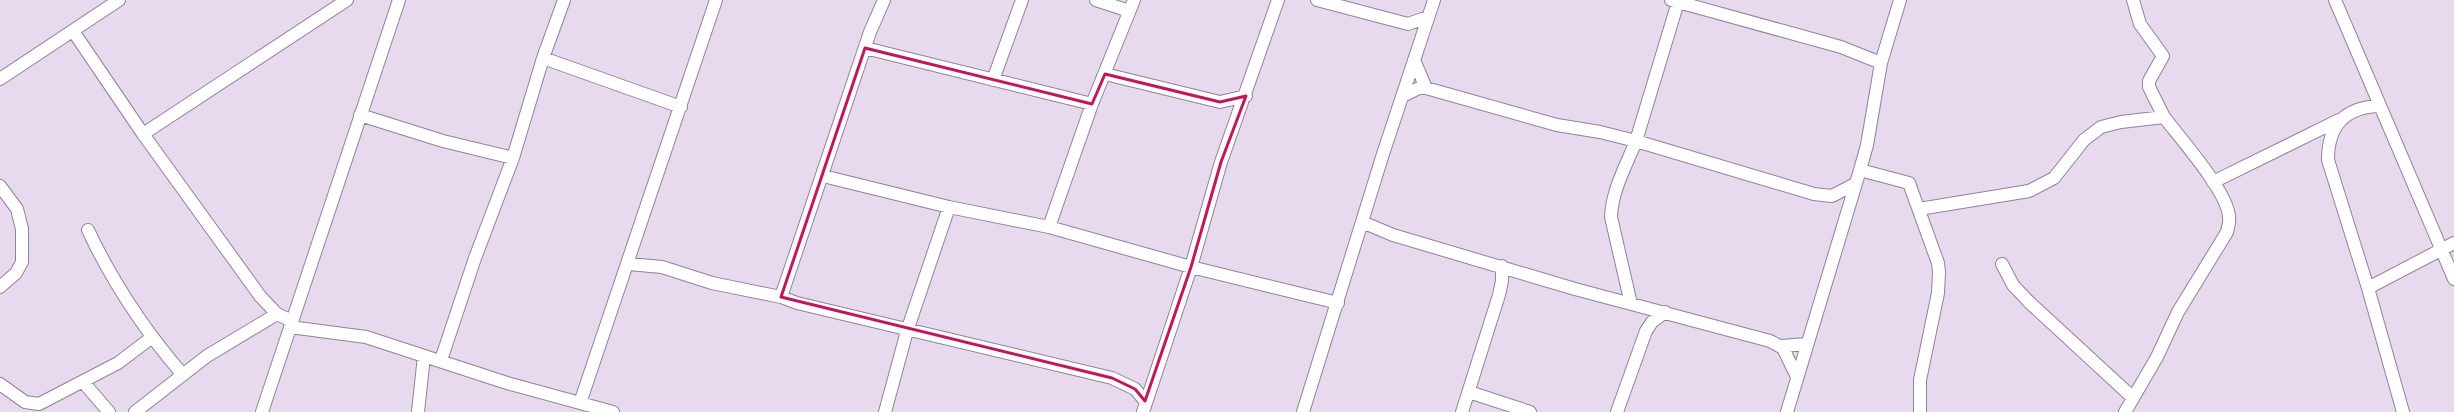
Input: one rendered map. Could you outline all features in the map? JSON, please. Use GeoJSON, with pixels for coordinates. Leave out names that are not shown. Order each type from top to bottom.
{"type":"FeatureCollection","features":[{"type":"Feature","properties":{"kind":"street"},"geometry":{"type":"LineString","coordinates":[[0,79],[119,0]]}},
{"type":"Feature","properties":{"kind":"street"},"geometry":{"type":"LineString","coordinates":[[143,134],[347,0]]}},
{"type":"Feature","properties":{"kind":"street"},"geometry":{"type":"LineString","coordinates":[[262,412],[399,0]]}},
{"type":"Feature","properties":{"kind":"street"},"geometry":{"type":"LineString","coordinates":[[441,360],[476,258],[513,158],[543,58],[564,0]]}},
{"type":"Feature","properties":{"kind":"street"},"geometry":{"type":"LineString","coordinates":[[580,403],[629,264],[716,0]]}},
{"type":"Feature","properties":{"kind":"street"},"geometry":{"type":"LineString","coordinates":[[781,297],[865,48],[884,0]]}},
{"type":"Feature","properties":{"kind":"street"},"geometry":{"type":"LineString","coordinates":[[993,80],[1022,0]]}},
{"type":"Feature","properties":{"kind":"street"},"geometry":{"type":"LineString","coordinates":[[1049,227],[1092,104],[1132,5],[1096,0]]}},
{"type":"Feature","properties":{"kind":"street"},"geometry":{"type":"LineString","coordinates":[[1144,406],[1191,267],[1221,162],[1246,96],[1278,0]]}},
{"type":"Feature","properties":{"kind":"street"},"geometry":{"type":"LineString","coordinates":[[1317,0],[1408,24],[1428,17]]}},
{"type":"Feature","properties":{"kind":"street"},"geometry":{"type":"LineString","coordinates":[[1303,412],[1362,222],[1434,0]]}},
{"type":"Feature","properties":{"kind":"street"},"geometry":{"type":"LineString","coordinates":[[1787,412],[1860,170],[1881,63],[1900,0]]}},
{"type":"Feature","properties":{"kind":"street"},"geometry":{"type":"LineString","coordinates":[[2125,412],[2132,397],[2157,357],[2178,312],[2227,232],[2228,212],[2213,182],[2164,117],[2149,87],[2149,81],[2163,56],[2140,24],[2133,0]]}},
{"type":"Feature","properties":{"kind":"street"},"geometry":{"type":"LineString","coordinates":[[2335,0],[2454,279]]}},
{"type":"Feature","properties":{"kind":"street"},"geometry":{"type":"LineString","coordinates":[[1631,304],[1611,217],[1611,209],[1616,187],[1636,141],[1674,1],[1841,47],[1881,63]]}},
{"type":"Feature","properties":{"kind":"street"},"geometry":{"type":"LineString","coordinates":[[1408,24],[1420,42]]}},
{"type":"Feature","properties":{"kind":"street"},"geometry":{"type":"LineString","coordinates":[[73,31],[143,134],[256,290],[277,314],[291,324],[366,337],[441,360],[507,383],[613,412]]}},
{"type":"Feature","properties":{"kind":"street"},"geometry":{"type":"LineString","coordinates":[[865,48],[1092,104]]}},
{"type":"Feature","properties":{"kind":"street"},"geometry":{"type":"LineString","coordinates":[[543,58],[681,107]]}},
{"type":"Feature","properties":{"kind":"street"},"geometry":{"type":"LineString","coordinates":[[1414,60],[1426,88]]}},
{"type":"Feature","properties":{"kind":"street"},"geometry":{"type":"LineString","coordinates":[[1105,74],[1220,102],[1246,96]]}},
{"type":"Feature","properties":{"kind":"street"},"geometry":{"type":"LineString","coordinates":[[1403,96],[1419,88],[1426,88],[1557,125],[1600,132],[1636,141],[1814,194],[1832,196],[1855,184]]}},
{"type":"Feature","properties":{"kind":"street"},"geometry":{"type":"LineString","coordinates":[[2213,182],[2307,134],[2341,120],[2364,108],[2380,106]]}},
{"type":"Feature","properties":{"kind":"street"},"geometry":{"type":"LineString","coordinates":[[360,115],[443,141],[513,158]]}},
{"type":"Feature","properties":{"kind":"street"},"geometry":{"type":"LineString","coordinates":[[1919,209],[2029,191],[2054,178],[2084,140],[2101,127],[2121,122],[2164,117]]}},
{"type":"Feature","properties":{"kind":"street"},"geometry":{"type":"LineString","coordinates":[[2341,120],[2333,128],[2330,138],[2328,160],[2368,288],[2403,412]]}},
{"type":"Feature","properties":{"kind":"street"},"geometry":{"type":"LineString","coordinates":[[1860,170],[1909,183],[1939,272],[1939,287],[1920,380],[1920,412]]}},
{"type":"Feature","properties":{"kind":"street"},"geometry":{"type":"LineString","coordinates":[[822,176],[949,207],[1049,227],[1191,267],[1338,303]]}},
{"type":"Feature","properties":{"kind":"street"},"geometry":{"type":"LineString","coordinates":[[0,186],[17,209],[22,228],[22,262],[16,273],[0,287]]}},
{"type":"Feature","properties":{"kind":"street"},"geometry":{"type":"LineString","coordinates":[[885,412],[907,331],[949,207]]}},
{"type":"Feature","properties":{"kind":"street"},"geometry":{"type":"LineString","coordinates":[[1362,222],[1393,235],[1781,346],[1807,344]]}},
{"type":"Feature","properties":{"kind":"street"},"geometry":{"type":"LineString","coordinates":[[88,230],[101,258],[151,338],[183,376]]}},
{"type":"Feature","properties":{"kind":"street"},"geometry":{"type":"LineString","coordinates":[[2368,288],[2454,244]]}},
{"type":"Feature","properties":{"kind":"street"},"geometry":{"type":"LineString","coordinates":[[629,264],[662,267],[712,283],[781,297],[796,303],[907,331],[1112,378],[1135,389],[1144,406]]}},
{"type":"Feature","properties":{"kind":"street"},"geometry":{"type":"LineString","coordinates":[[2002,264],[2014,285],[2029,302],[2132,397]]}},
{"type":"Feature","properties":{"kind":"street"},"geometry":{"type":"LineString","coordinates":[[1462,412],[1499,295],[1502,281],[1502,266]]}},
{"type":"Feature","properties":{"kind":"street"},"geometry":{"type":"LineString","coordinates":[[1617,412],[1646,331],[1652,322],[1665,312]]}},
{"type":"Feature","properties":{"kind":"street"},"geometry":{"type":"LineString","coordinates":[[135,412],[207,356],[277,314]]}},
{"type":"Feature","properties":{"kind":"street"},"geometry":{"type":"LineString","coordinates":[[0,384],[31,408],[118,363],[151,338]]}},
{"type":"Feature","properties":{"kind":"street"},"geometry":{"type":"LineString","coordinates":[[1781,346],[1790,360],[1797,378]]}},
{"type":"Feature","properties":{"kind":"street"},"geometry":{"type":"LineString","coordinates":[[418,412],[424,356]]}},
{"type":"Feature","properties":{"kind":"street"},"geometry":{"type":"LineString","coordinates":[[83,382],[109,412]]}},
{"type":"Feature","properties":{"kind":"street"},"geometry":{"type":"LineString","coordinates":[[1469,392],[1530,412]]}},
{"type":"Feature","properties":{"kind":"highlighted area"},"geometry":{"type":"Polygon","coordinates":[[[865,48],[1092,104],[1105,74],[1220,102],[1246,96],[1221,162],[1191,267],[1145,401],[1135,389],[1112,378],[781,297],[865,48]]]}}]}
